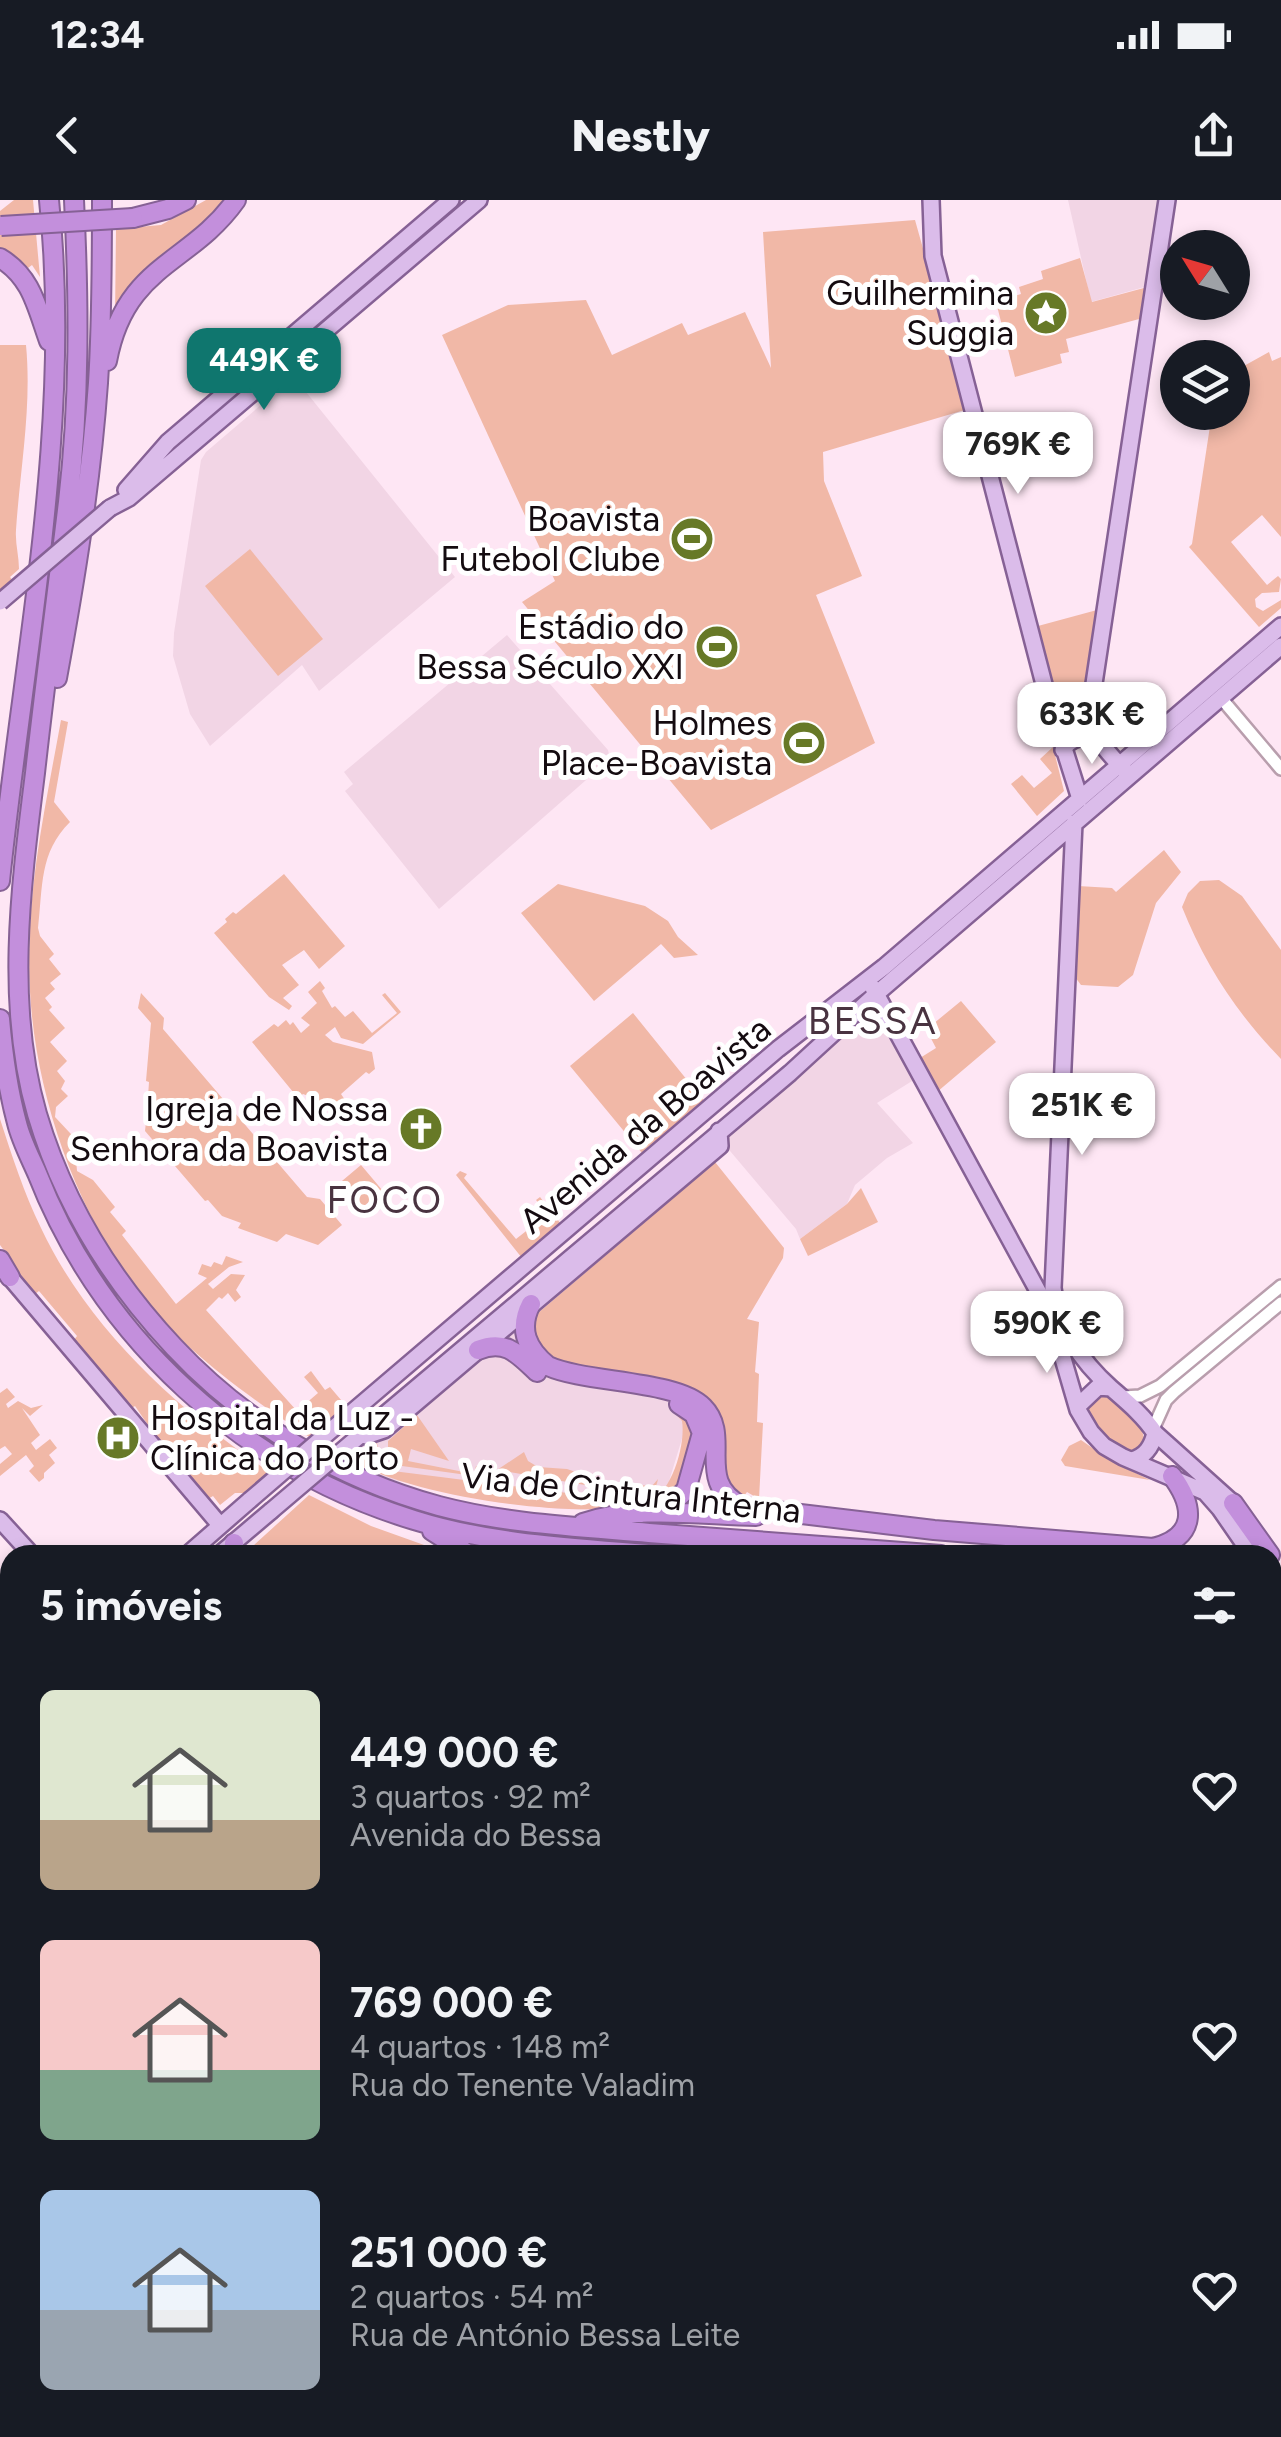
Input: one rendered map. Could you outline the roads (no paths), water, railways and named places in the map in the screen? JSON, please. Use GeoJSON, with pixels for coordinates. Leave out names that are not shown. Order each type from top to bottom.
{"type":"FeatureCollection","features":[{"type":"Feature","properties":{"kind":"highway"},"geometry":{"type":"LineString","coordinates":[[0,881],[45,519],[54,358],[49,200]]}},
{"type":"Feature","properties":{"kind":"highway","name":"Via de Cintura Interna"},"geometry":{"type":"LineString","coordinates":[[74,200],[79,298],[78,406],[21,885],[19,999],[37,1114],[82,1222],[132,1300],[192,1368],[266,1427],[352,1474],[437,1506],[521,1522],[810,1545]]}},
{"type":"Feature","properties":{"kind":"highway"},"geometry":{"type":"LineString","coordinates":[[43,698],[56,683],[74,585],[98,384],[102,200]]}},
{"type":"Feature","properties":{"kind":"highway"},"geometry":{"type":"LineString","coordinates":[[1,226],[133,218],[186,200]]}},
{"type":"Feature","properties":{"kind":"highway"},"geometry":{"type":"LineString","coordinates":[[98,384],[106,372],[116,330],[136,293],[162,264],[224,217],[236,200]]}},
{"type":"Feature","properties":{"kind":"highway"},"geometry":{"type":"LineString","coordinates":[[0,258],[33,290],[54,358]]}},
{"type":"Feature","properties":{"kind":"highway","name":"Via de Cintura Interna"},"geometry":{"type":"LineString","coordinates":[[0,1019],[17,1125],[58,1221],[114,1312],[188,1393],[253,1444],[342,1493],[414,1520],[552,1545]]}},
{"type":"Feature","properties":{"kind":"highway"},"geometry":{"type":"LineString","coordinates":[[0,1082],[17,1125]]}},
{"type":"Feature","properties":{"kind":"highway"},"geometry":{"type":"LineString","coordinates":[[531,1304],[524,1322],[530,1348],[553,1369],[694,1399],[712,1419],[716,1438],[714,1472],[723,1492],[743,1507],[1121,1545]]}},
{"type":"Feature","properties":{"kind":"highway"},"geometry":{"type":"LineString","coordinates":[[478,1350],[502,1345],[552,1380],[669,1401],[694,1414],[702,1440],[686,1490],[669,1506],[640,1514]]}},
{"type":"Feature","properties":{"kind":"highway"},"geometry":{"type":"LineString","coordinates":[[1161,1545],[1178,1538],[1188,1522],[1187,1500],[1172,1476]]}},
{"type":"Feature","properties":{"kind":"highway"},"geometry":{"type":"LineString","coordinates":[[1233,1503],[1263,1545]]}},
{"type":"Feature","properties":{"kind":"highway"},"geometry":{"type":"LineString","coordinates":[[573,1527],[604,1516],[783,1514]]}},
{"type":"Feature","properties":{"kind":"highway"},"geometry":{"type":"LineString","coordinates":[[414,1520],[454,1545]]}},
{"type":"Feature","properties":{"kind":"main road"},"geometry":{"type":"LineString","coordinates":[[0,602],[110,508],[168,442],[452,200]]}},
{"type":"Feature","properties":{"kind":"main road"},"geometry":{"type":"LineString","coordinates":[[110,508],[129,498],[480,200]]}},
{"type":"Feature","properties":{"kind":"main road"},"geometry":{"type":"LineString","coordinates":[[931,200],[934,256],[1058,734],[1080,799],[1073,827],[1054,1306],[1061,1326],[1092,1369],[1233,1503],[1246,1545]]}},
{"type":"Feature","properties":{"kind":"main road"},"geometry":{"type":"LineString","coordinates":[[1127,769],[1094,733],[1090,710],[1167,200]]}},
{"type":"Feature","properties":{"kind":"main road","name":"Avenida da Boavista"},"geometry":{"type":"LineString","coordinates":[[235,1545],[391,1409],[720,1139],[892,981],[1073,827],[1221,678],[1281,626]]}},
{"type":"Feature","properties":{"kind":"main road","name":"Avenida da Boavista"},"geometry":{"type":"LineString","coordinates":[[198,1545],[770,1056],[869,978],[1080,799],[1221,698],[1281,646]]}},
{"type":"Feature","properties":{"kind":"main road"},"geometry":{"type":"LineString","coordinates":[[1221,678],[1221,698]]}},
{"type":"Feature","properties":{"kind":"main road"},"geometry":{"type":"LineString","coordinates":[[1058,734],[1073,738],[1094,733]]}},
{"type":"Feature","properties":{"kind":"main road"},"geometry":{"type":"LineString","coordinates":[[1063,750],[1066,744],[1094,733]]}},
{"type":"Feature","properties":{"kind":"main road"},"geometry":{"type":"LineString","coordinates":[[869,978],[892,981]]}},
{"type":"Feature","properties":{"kind":"main road"},"geometry":{"type":"LineString","coordinates":[[869,978],[1029,1274],[1056,1331],[1088,1427],[1104,1446],[1204,1492],[1220,1508],[1244,1545]]}},
{"type":"Feature","properties":{"kind":"main road"},"geometry":{"type":"LineString","coordinates":[[357,1438],[384,1430],[594,1245],[583,1216]]}},
{"type":"Feature","properties":{"kind":"main road"},"geometry":{"type":"LineString","coordinates":[[4,1268],[220,1525]]}},
{"type":"Feature","properties":{"kind":"main road"},"geometry":{"type":"LineString","coordinates":[[1029,1274],[1042,1277],[1054,1268]]}},
{"type":"Feature","properties":{"kind":"main road"},"geometry":{"type":"LineString","coordinates":[[1078,1406],[1098,1387],[1117,1392]]}},
{"type":"Feature","properties":{"kind":"main road"},"geometry":{"type":"LineString","coordinates":[[391,1409],[419,1400]]}},
{"type":"Feature","properties":{"kind":"main road"},"geometry":{"type":"LineString","coordinates":[[1132,1460],[1151,1446],[1154,1431]]}},
{"type":"Feature","properties":{"kind":"main road"},"geometry":{"type":"LineString","coordinates":[[0,1520],[23,1545]]}},
{"type":"Feature","properties":{"kind":"street"},"geometry":{"type":"LineString","coordinates":[[1221,698],[1281,769]]}},
{"type":"Feature","properties":{"kind":"street"},"geometry":{"type":"LineString","coordinates":[[1154,1431],[1166,1400],[1281,1286]]}},
{"type":"Feature","properties":{"kind":"street"},"geometry":{"type":"LineString","coordinates":[[1117,1392],[1140,1396],[1160,1386],[1281,1304]]}},
{"type":"Feature","properties":{"kind":"place","name":"Guilhermina Suggia"},"geometry":{"type":"Point","coordinates":[1046,313]}},
{"type":"Feature","properties":{"kind":"place","name":"Boavista Futebol Clube"},"geometry":{"type":"Point","coordinates":[692,539]}},
{"type":"Feature","properties":{"kind":"place","name":"Estádio do Bessa Século XXI"},"geometry":{"type":"Point","coordinates":[717,647]}},
{"type":"Feature","properties":{"kind":"place","name":"Holmes Place-Boavista"},"geometry":{"type":"Point","coordinates":[804,743]}},
{"type":"Feature","properties":{"kind":"place","name":"Igreja de Nossa Senhora da Boavista"},"geometry":{"type":"Point","coordinates":[421,1129]}},
{"type":"Feature","properties":{"kind":"place","name":"Hospital da Luz - Clínica do Porto"},"geometry":{"type":"Point","coordinates":[118,1438]}},
{"type":"Feature","properties":{"kind":"district","name":"BESSA"},"geometry":{"type":"Point","coordinates":[873,1021]}},
{"type":"Feature","properties":{"kind":"district","name":"FOCO"},"geometry":{"type":"Point","coordinates":[385,1200]}}]}
